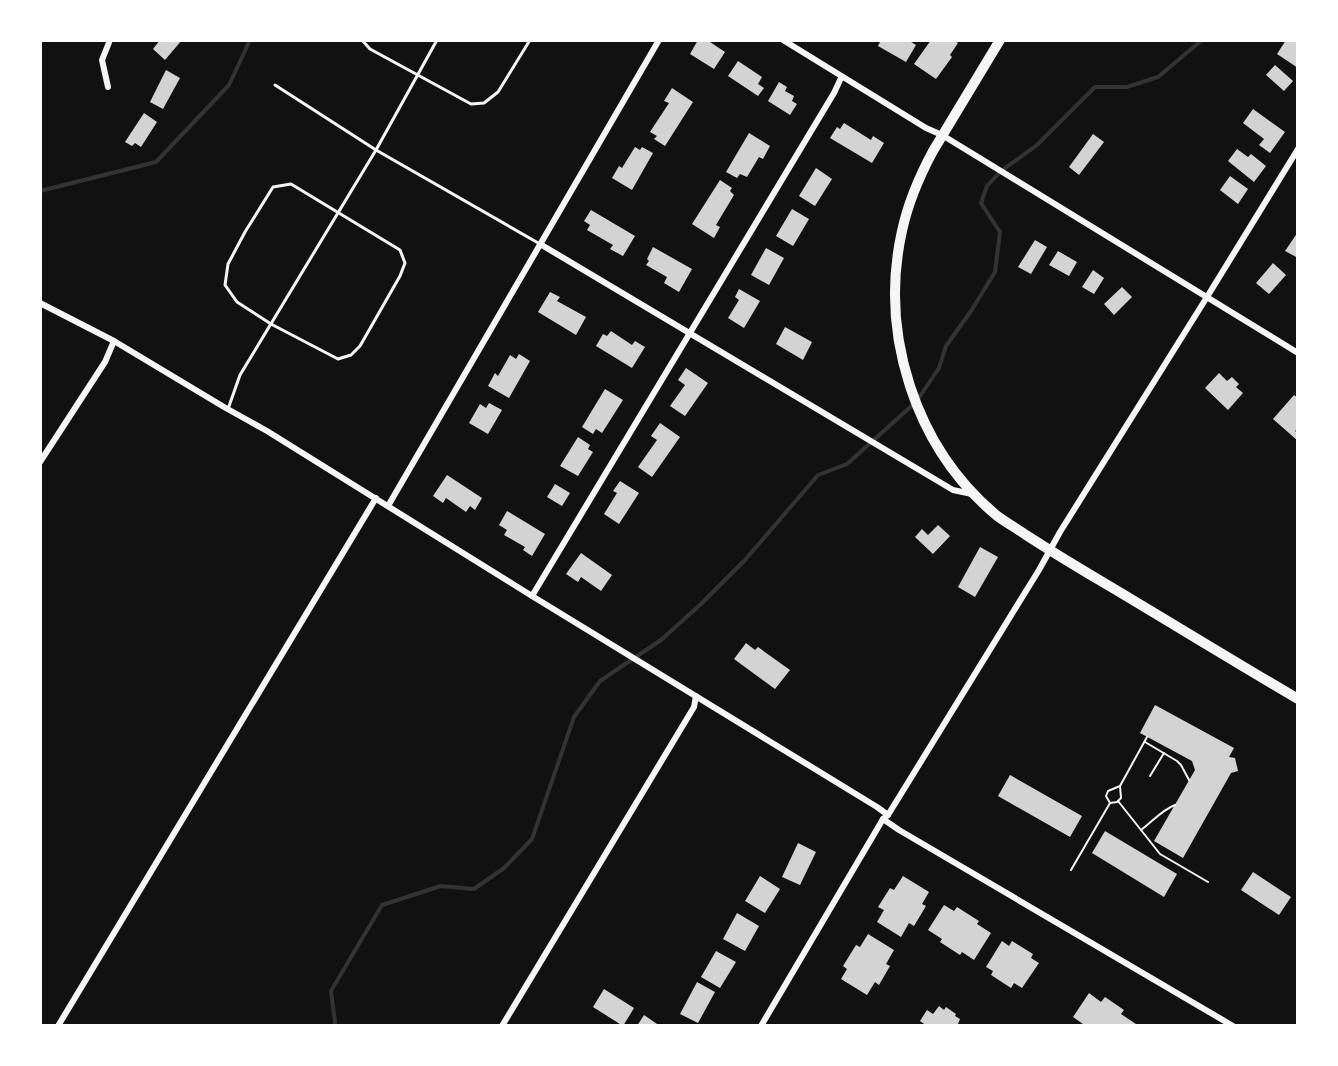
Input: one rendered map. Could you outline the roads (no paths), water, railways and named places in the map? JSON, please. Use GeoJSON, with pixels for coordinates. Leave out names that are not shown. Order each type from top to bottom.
{"type":"FeatureCollection","features":[{"type":"Feature","properties":{"kind":"main road"},"geometry":{"type":"LineString","coordinates":[[1000,40],[933,151],[916,185],[902,232],[896,283],[897,328],[909,383],[924,421],[948,463],[975,495],[996,515],[1049,550],[1298,699]]}},
{"type":"Feature","properties":{"kind":"street"},"geometry":{"type":"LineString","coordinates":[[108,87],[102,60],[110,40]]}},
{"type":"Feature","properties":{"kind":"street"},"geometry":{"type":"LineString","coordinates":[[388,506],[659,40]]}},
{"type":"Feature","properties":{"kind":"street"},"geometry":{"type":"LineString","coordinates":[[783,40],[842,78],[942,135],[1298,353]]}},
{"type":"Feature","properties":{"kind":"street"},"geometry":{"type":"LineString","coordinates":[[532,596],[842,78]]}},
{"type":"Feature","properties":{"kind":"street"},"geometry":{"type":"LineString","coordinates":[[761,1026],[1049,550],[1298,149]]}},
{"type":"Feature","properties":{"kind":"street"},"geometry":{"type":"LineString","coordinates":[[540,244],[953,490],[975,495]]}},
{"type":"Feature","properties":{"kind":"street"},"geometry":{"type":"LineString","coordinates":[[40,303],[114,341],[267,431],[696,696],[886,817],[899,830],[1233,1026]]}},
{"type":"Feature","properties":{"kind":"street"},"geometry":{"type":"LineString","coordinates":[[40,462],[105,362],[114,341]]}},
{"type":"Feature","properties":{"kind":"street"},"geometry":{"type":"LineString","coordinates":[[58,1026],[376,498]]}},
{"type":"Feature","properties":{"kind":"street"},"geometry":{"type":"LineString","coordinates":[[502,1026],[694,707],[696,696]]}},
{"type":"Feature","properties":{"kind":"lane"},"geometry":{"type":"LineString","coordinates":[[362,40],[370,49],[471,104],[484,104],[498,92],[530,40]]}},
{"type":"Feature","properties":{"kind":"lane"},"geometry":{"type":"LineString","coordinates":[[228,409],[240,375],[376,150],[438,40]]}},
{"type":"Feature","properties":{"kind":"lane"},"geometry":{"type":"LineString","coordinates":[[275,85],[376,150],[540,244]]}},
{"type":"Feature","properties":{"kind":"lane"},"geometry":{"type":"LineString","coordinates":[[291,184],[338,213],[400,250],[405,263],[400,276],[360,346],[351,355],[338,359],[271,324],[237,302],[225,285],[228,264],[244,232],[273,187],[291,184]]}},
{"type":"Feature","properties":{"kind":"waterway"},"geometry":{"type":"LineString","coordinates":[[40,191],[156,162],[229,85],[250,40]]}},
{"type":"Feature","properties":{"kind":"waterway"},"geometry":{"type":"LineString","coordinates":[[334,1026],[331,991],[382,905],[441,886],[474,889],[504,868],[532,839],[574,717],[600,681],[661,640],[701,604],[745,560],[818,475],[847,464],[916,402],[939,368],[946,346],[995,272],[1000,232],[981,203],[987,186],[1001,171],[1037,145],[1095,87],[1127,87],[1158,77],[1202,40]]}}]}
